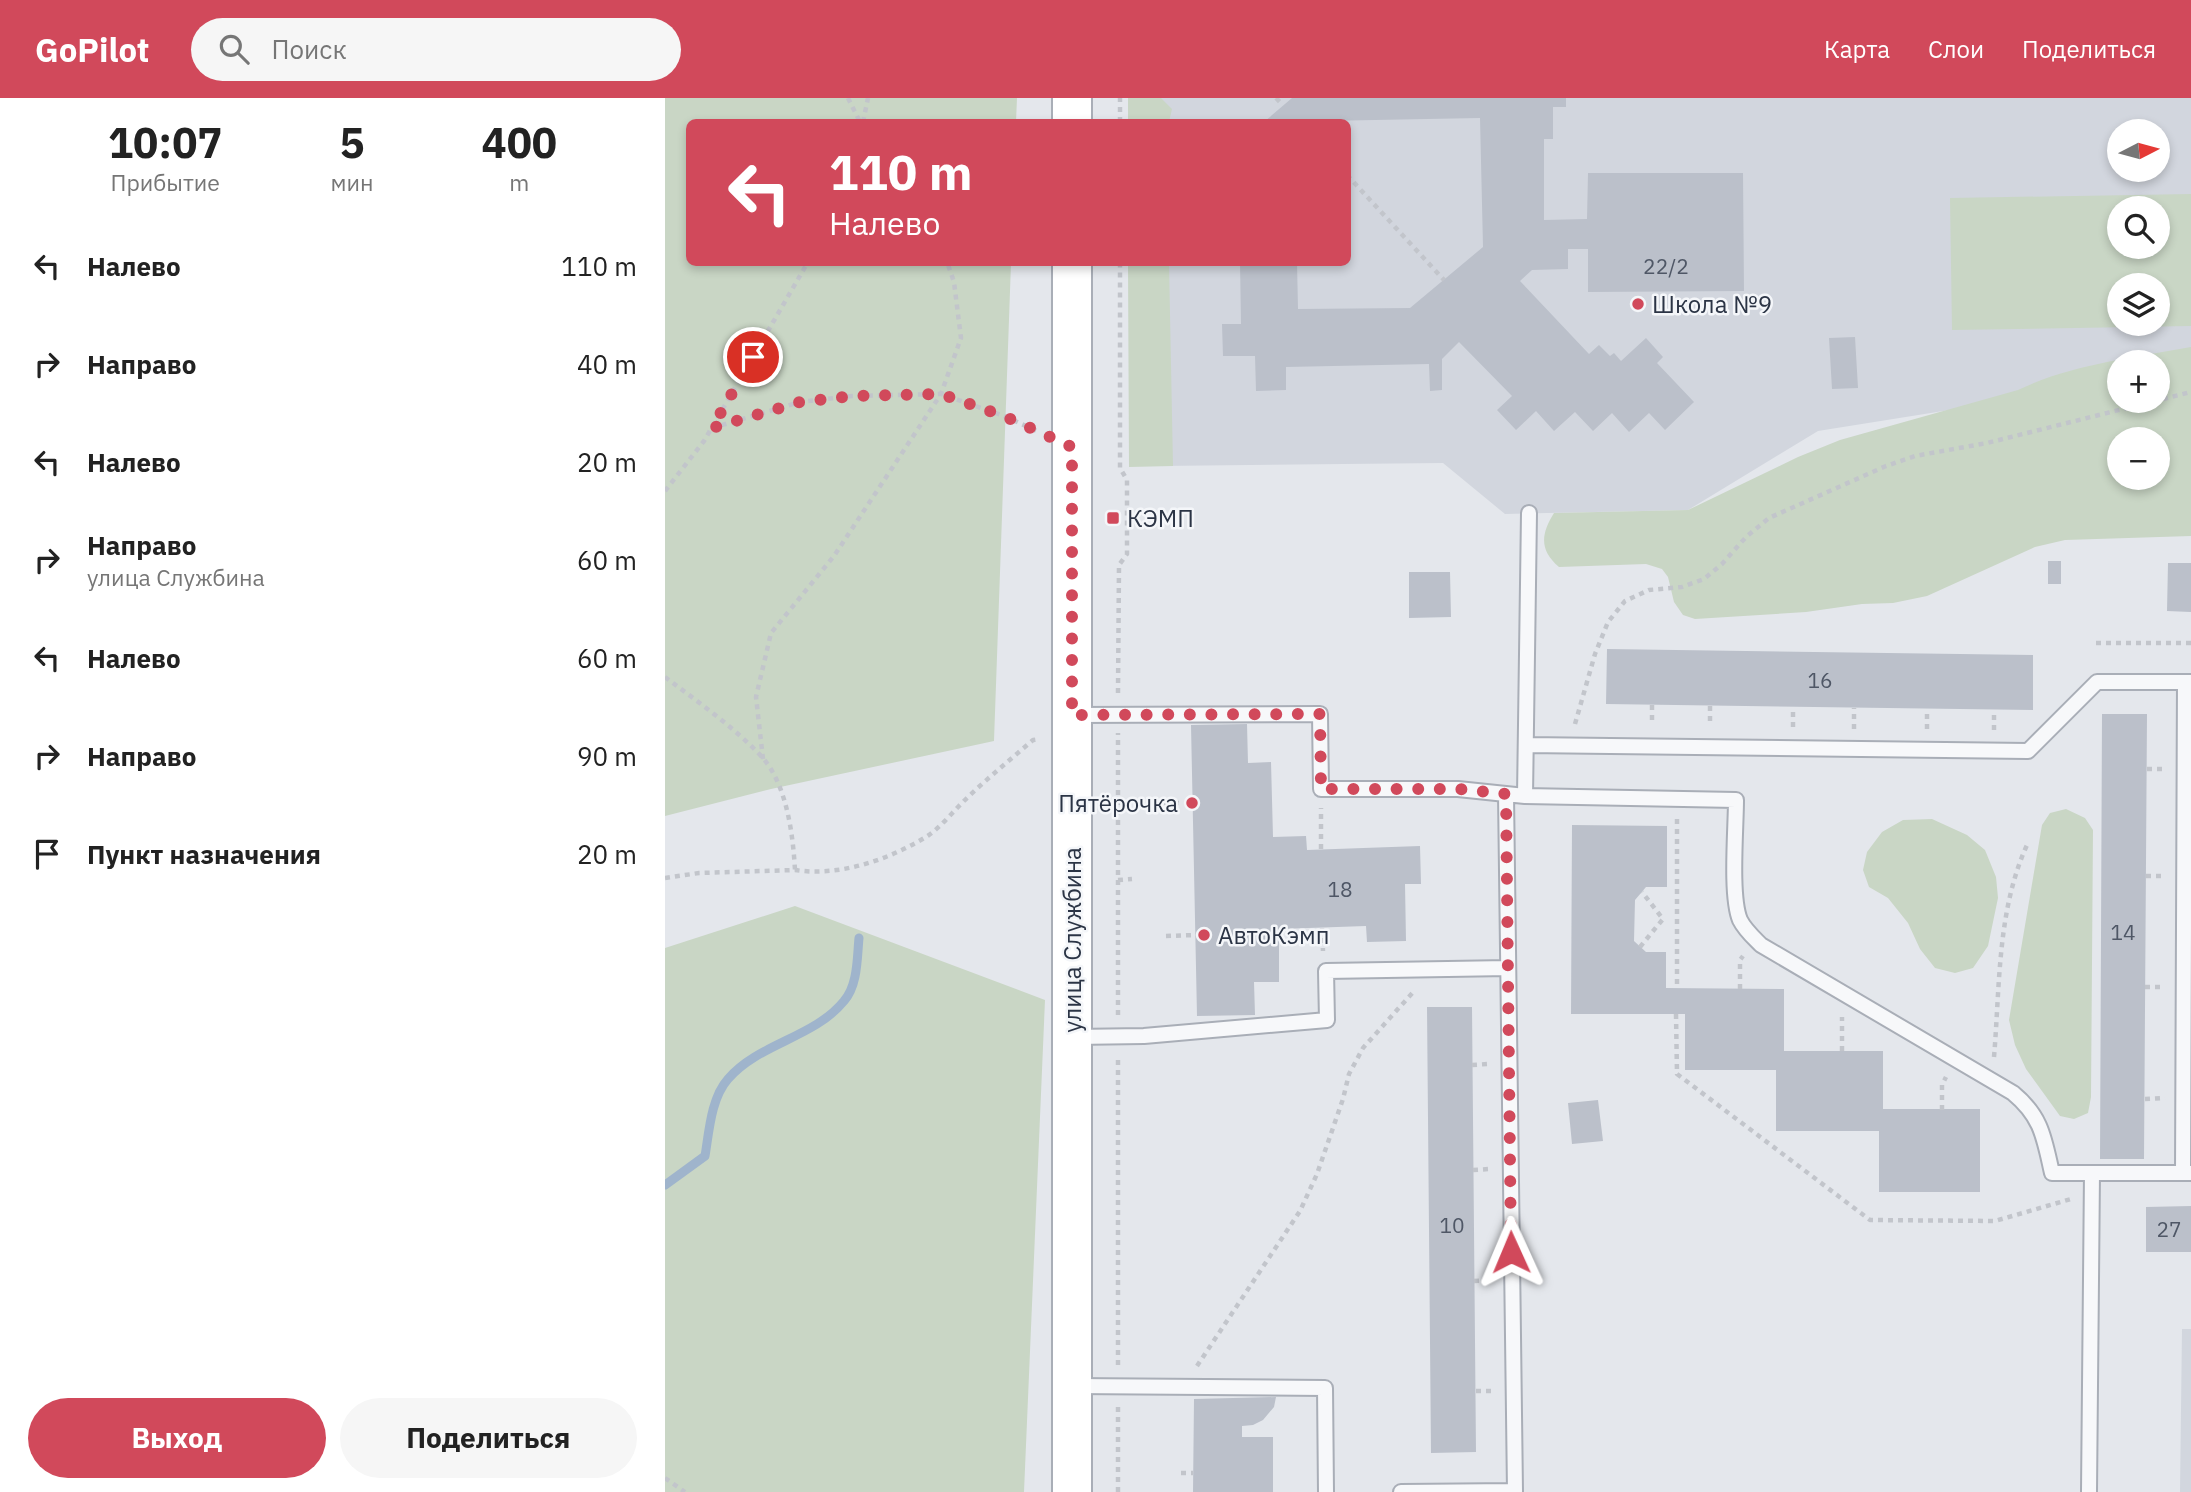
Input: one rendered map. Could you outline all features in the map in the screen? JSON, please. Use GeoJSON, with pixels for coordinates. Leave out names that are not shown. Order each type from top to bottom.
{"type":"FeatureCollection","features":[{"type":"Feature","properties":{"kind":"street"},"geometry":{"type":"LineString","coordinates":[[1072,98],[1072,119]]}},
{"type":"Feature","properties":{"kind":"street","name":"улица Службина"},"geometry":{"type":"LineString","coordinates":[[1072,266],[1072,1492]]}},
{"type":"Feature","properties":{"kind":"lane"},"geometry":{"type":"LineString","coordinates":[[1525,796],[1528,513]]}},
{"type":"Feature","properties":{"kind":"lane"},"geometry":{"type":"LineString","coordinates":[[1072,723],[1118,715],[1320,714],[1321,789],[1458,789],[1525,796],[1736,800],[1736,900],[1747,932],[1761,945],[1992,1081],[2029,1106],[2038,1121],[2052,1173],[2187,1173],[2188,682],[2097,682],[2028,751],[1526,745]]}},
{"type":"Feature","properties":{"kind":"lane"},"geometry":{"type":"LineString","coordinates":[[1401,1492],[1515,1490],[1506,794]]}},
{"type":"Feature","properties":{"kind":"lane"},"geometry":{"type":"LineString","coordinates":[[1072,1037],[1118,1037],[1327,1020],[1327,971],[1508,968]]}},
{"type":"Feature","properties":{"kind":"lane"},"geometry":{"type":"LineString","coordinates":[[2089,1492],[2092,1173]]}},
{"type":"Feature","properties":{"kind":"lane"},"geometry":{"type":"LineString","coordinates":[[1072,1386],[1325,1388],[1326,1492]]}},
{"type":"Feature","properties":{"kind":"path"},"geometry":{"type":"LineString","coordinates":[[848,98],[859,119]]}},
{"type":"Feature","properties":{"kind":"path"},"geometry":{"type":"LineString","coordinates":[[862,119],[868,98]]}},
{"type":"Feature","properties":{"kind":"path"},"geometry":{"type":"LineString","coordinates":[[1120,98],[1120,119]]}},
{"type":"Feature","properties":{"kind":"path"},"geometry":{"type":"LineString","coordinates":[[1276,98],[1283,105]]}},
{"type":"Feature","properties":{"kind":"path"},"geometry":{"type":"LineString","coordinates":[[1351,179],[1444,280]]}},
{"type":"Feature","properties":{"kind":"path"},"geometry":{"type":"LineString","coordinates":[[665,491],[712,428],[806,266]]}},
{"type":"Feature","properties":{"kind":"path"},"geometry":{"type":"LineString","coordinates":[[763,759],[756,698],[771,633],[834,556],[941,394],[961,338],[954,282],[948,266]]}},
{"type":"Feature","properties":{"kind":"path"},"geometry":{"type":"LineString","coordinates":[[1118,1492],[1119,565],[1127,554],[1127,480],[1120,468],[1120,266]]}},
{"type":"Feature","properties":{"kind":"path"},"geometry":{"type":"LineString","coordinates":[[1569,745],[1595,654],[1608,622],[1625,601],[1649,590],[1682,587],[1704,579],[1769,518],[1915,456],[1987,443],[2191,392]]}},
{"type":"Feature","properties":{"kind":"path"},"geometry":{"type":"LineString","coordinates":[[712,428],[800,402],[852,396],[941,394],[1004,416],[1072,447]]}},
{"type":"Feature","properties":{"kind":"path"},"geometry":{"type":"LineString","coordinates":[[2097,643],[2191,643]]}},
{"type":"Feature","properties":{"kind":"path"},"geometry":{"type":"LineString","coordinates":[[665,677],[714,715],[763,759],[783,795],[793,836],[795,870]]}},
{"type":"Feature","properties":{"kind":"path"},"geometry":{"type":"LineString","coordinates":[[665,878],[699,873],[795,870],[807,872],[852,867],[894,854],[931,834],[968,796],[1033,740],[1072,723]]}},
{"type":"Feature","properties":{"kind":"path"},"geometry":{"type":"LineString","coordinates":[[1677,799],[1677,989]]}},
{"type":"Feature","properties":{"kind":"path"},"geometry":{"type":"LineString","coordinates":[[1164,803],[1192,803]]}},
{"type":"Feature","properties":{"kind":"path"},"geometry":{"type":"LineString","coordinates":[[1321,822],[1321,849]]}},
{"type":"Feature","properties":{"kind":"path"},"geometry":{"type":"LineString","coordinates":[[1992,1081],[2007,904],[2015,872],[2027,845]]}},
{"type":"Feature","properties":{"kind":"path"},"geometry":{"type":"LineString","coordinates":[[1118,880],[1132,879]]}},
{"type":"Feature","properties":{"kind":"path"},"geometry":{"type":"LineString","coordinates":[[1642,892],[1663,919]]}},
{"type":"Feature","properties":{"kind":"path"},"geometry":{"type":"LineString","coordinates":[[1640,947],[1663,919],[1677,918]]}},
{"type":"Feature","properties":{"kind":"path"},"geometry":{"type":"LineString","coordinates":[[1322,928],[1323,948]]}},
{"type":"Feature","properties":{"kind":"path"},"geometry":{"type":"LineString","coordinates":[[1166,936],[1195,935]]}},
{"type":"Feature","properties":{"kind":"path"},"geometry":{"type":"LineString","coordinates":[[1740,989],[1740,960],[1755,939]]}},
{"type":"Feature","properties":{"kind":"path"},"geometry":{"type":"LineString","coordinates":[[1182,1388],[1300,1211],[1326,1149],[1349,1074],[1363,1048],[1435,969]]}},
{"type":"Feature","properties":{"kind":"path"},"geometry":{"type":"LineString","coordinates":[[1842,1051],[1842,1015],[1851,998]]}},
{"type":"Feature","properties":{"kind":"path"},"geometry":{"type":"LineString","coordinates":[[1676,1014],[1677,1074],[1871,1220],[1995,1221],[2092,1193]]}},
{"type":"Feature","properties":{"kind":"path"},"geometry":{"type":"LineString","coordinates":[[1941,1110],[1942,1085],[1955,1060]]}},
{"type":"Feature","properties":{"kind":"path"},"geometry":{"type":"LineString","coordinates":[[1181,1473],[1193,1473]]}},
{"type":"Feature","properties":{"kind":"path"},"geometry":{"type":"LineString","coordinates":[[665,1478],[685,1492]]}},
{"type":"Feature","properties":{"kind":"shaded area","name":"Школа №9"},"geometry":{"type":"Polygon","coordinates":[[[1155,98],[2191,98],[2191,372],[2170,366],[2170,350],[2107,350],[2107,385],[1818,431],[1688,510],[1505,514],[1443,463],[1159,466],[1157,266],[1351,266],[1351,119],[1155,119],[1155,98]]]}},
{"type":"Feature","properties":{"kind":"shaded area"},"geometry":{"type":"Polygon","coordinates":[[[2182,1329],[2191,1329],[2191,1492],[2180,1492],[2182,1329]]]}},
{"type":"Feature","properties":{"kind":"green space"},"geometry":{"type":"Polygon","coordinates":[[[665,98],[1017,98],[1016,119],[686,119],[686,266],[1011,266],[994,741],[771,789],[665,816],[665,98]]]}},
{"type":"Feature","properties":{"kind":"green space"},"geometry":{"type":"Polygon","coordinates":[[[1128,98],[1161,98],[1172,109],[1170,119],[1128,119],[1128,98]]]}},
{"type":"Feature","properties":{"kind":"green space"},"geometry":{"type":"Polygon","coordinates":[[[2191,194],[2191,326],[2170,326],[2170,273],[2107,273],[2107,327],[1952,330],[1950,198],[2191,194]]]}},
{"type":"Feature","properties":{"kind":"green space"},"geometry":{"type":"Polygon","coordinates":[[[1128,266],[1169,266],[1173,466],[1129,467],[1128,266]]]}},
{"type":"Feature","properties":{"kind":"green space"},"geometry":{"type":"Polygon","coordinates":[[[2191,347],[2191,536],[2065,540],[2035,547],[1927,596],[1893,603],[1695,619],[1683,615],[1674,602],[1668,577],[1662,569],[1646,564],[1559,567],[1545,548],[1546,528],[1554,513],[1688,510],[1798,457],[1840,440],[2018,390],[2081,368],[2107,363],[2107,413],[2170,413],[2170,351],[2191,347]]]}},
{"type":"Feature","properties":{"kind":"green space"},"geometry":{"type":"Polygon","coordinates":[[[2066,809],[2085,818],[2093,830],[2091,1097],[2088,1113],[2074,1119],[2060,1116],[2026,1069],[2015,1045],[2009,1020],[2042,825],[2050,813],[2066,809]]]}},
{"type":"Feature","properties":{"kind":"green space"},"geometry":{"type":"Polygon","coordinates":[[[1932,819],[1967,835],[1985,850],[1996,877],[1998,898],[1988,946],[1973,968],[1955,973],[1935,968],[1920,949],[1908,923],[1888,898],[1869,887],[1863,870],[1867,852],[1882,832],[1903,820],[1932,819]]]}},
{"type":"Feature","properties":{"kind":"green space"},"geometry":{"type":"Polygon","coordinates":[[[795,906],[1045,1000],[1024,1492],[665,1492],[665,948],[795,906]]]}},
{"type":"Feature","properties":{"kind":"building"},"geometry":{"type":"Polygon","coordinates":[[[1292,98],[1566,98],[1566,107],[1553,107],[1553,139],[1544,139],[1544,220],[1587,219],[1588,173],[1743,173],[1744,291],[1588,292],[1588,249],[1568,249],[1568,269],[1532,270],[1520,281],[1589,354],[1599,345],[1610,356],[1614,353],[1621,361],[1646,338],[1663,357],[1657,363],[1694,402],[1665,430],[1649,413],[1629,432],[1612,413],[1593,431],[1575,412],[1554,431],[1536,411],[1516,430],[1497,410],[1512,396],[1459,342],[1442,359],[1442,390],[1430,391],[1429,364],[1286,367],[1286,390],[1256,391],[1255,356],[1223,356],[1222,324],[1241,324],[1240,266],[1297,266],[1298,309],[1410,308],[1483,247],[1480,118],[1268,119],[1292,98]]]}},
{"type":"Feature","properties":{"kind":"building"},"geometry":{"type":"Polygon","coordinates":[[[1855,337],[1858,388],[1832,389],[1829,338],[1855,337]]]}},
{"type":"Feature","properties":{"kind":"building"},"geometry":{"type":"Polygon","coordinates":[[[2048,561],[2061,561],[2061,584],[2048,584],[2048,561]]]}},
{"type":"Feature","properties":{"kind":"building"},"geometry":{"type":"Polygon","coordinates":[[[2168,563],[2191,563],[2191,612],[2167,611],[2168,563]]]}},
{"type":"Feature","properties":{"kind":"building"},"geometry":{"type":"Polygon","coordinates":[[[1409,572],[1450,572],[1451,617],[1409,618],[1409,572]]]}},
{"type":"Feature","properties":{"kind":"building"},"geometry":{"type":"Polygon","coordinates":[[[1607,649],[2033,655],[2033,710],[1606,704],[1607,649]]]}},
{"type":"Feature","properties":{"kind":"building"},"geometry":{"type":"Polygon","coordinates":[[[2102,714],[2147,714],[2144,1159],[2100,1159],[2102,714]]]}},
{"type":"Feature","properties":{"kind":"building"},"geometry":{"type":"Polygon","coordinates":[[[1247,724],[1248,763],[1271,762],[1273,837],[1306,836],[1307,850],[1420,846],[1421,884],[1405,884],[1406,941],[1367,942],[1366,926],[1279,929],[1279,982],[1254,982],[1255,1015],[1197,1016],[1191,725],[1247,724]]]}},
{"type":"Feature","properties":{"kind":"building"},"geometry":{"type":"Polygon","coordinates":[[[1572,825],[1667,826],[1667,887],[1646,887],[1635,900],[1634,941],[1646,952],[1666,952],[1666,988],[1784,989],[1784,1051],[1883,1051],[1883,1109],[1980,1109],[1980,1192],[1879,1192],[1879,1131],[1776,1131],[1776,1070],[1685,1070],[1685,1014],[1571,1014],[1572,825]]]}},
{"type":"Feature","properties":{"kind":"building"},"geometry":{"type":"Polygon","coordinates":[[[1427,1007],[1472,1007],[1476,1452],[1431,1453],[1427,1007]]]}},
{"type":"Feature","properties":{"kind":"building"},"geometry":{"type":"Polygon","coordinates":[[[1598,1100],[1603,1141],[1572,1144],[1568,1103],[1598,1100]]]}},
{"type":"Feature","properties":{"kind":"building"},"geometry":{"type":"Polygon","coordinates":[[[2191,1206],[2191,1252],[2146,1252],[2146,1207],[2191,1206]]]}},
{"type":"Feature","properties":{"kind":"building"},"geometry":{"type":"Polygon","coordinates":[[[1276,1397],[1274,1407],[1263,1420],[1242,1426],[1242,1437],[1273,1437],[1273,1492],[1193,1492],[1194,1399],[1276,1397]]]}},
{"type":"Feature","properties":{"kind":"waterway"},"geometry":{"type":"LineString","coordinates":[[665,1185],[705,1156],[714,1105],[728,1079],[755,1057],[818,1024],[849,995],[857,963],[859,938]]}},
{"type":"Feature","properties":{"kind":"place","name":"Школа №9"},"geometry":{"type":"Point","coordinates":[1638,304]}},
{"type":"Feature","properties":{"kind":"place","name":"КЭМП"},"geometry":{"type":"Point","coordinates":[1113,518]}},
{"type":"Feature","properties":{"kind":"place","name":"Пятёрочка"},"geometry":{"type":"Point","coordinates":[1192,803]}},
{"type":"Feature","properties":{"kind":"place","name":"АвтоКэмп"},"geometry":{"type":"Point","coordinates":[1204,935]}},
{"type":"Feature","properties":{"kind":"route"},"geometry":{"type":"LineString","coordinates":[[753,357],[712,428],[800,402],[852,396],[941,394],[1004,416],[1072,447],[1072,715],[1320,714],[1321,789],[1429,788],[1483,790],[1506,794],[1511,1252]]}}]}
